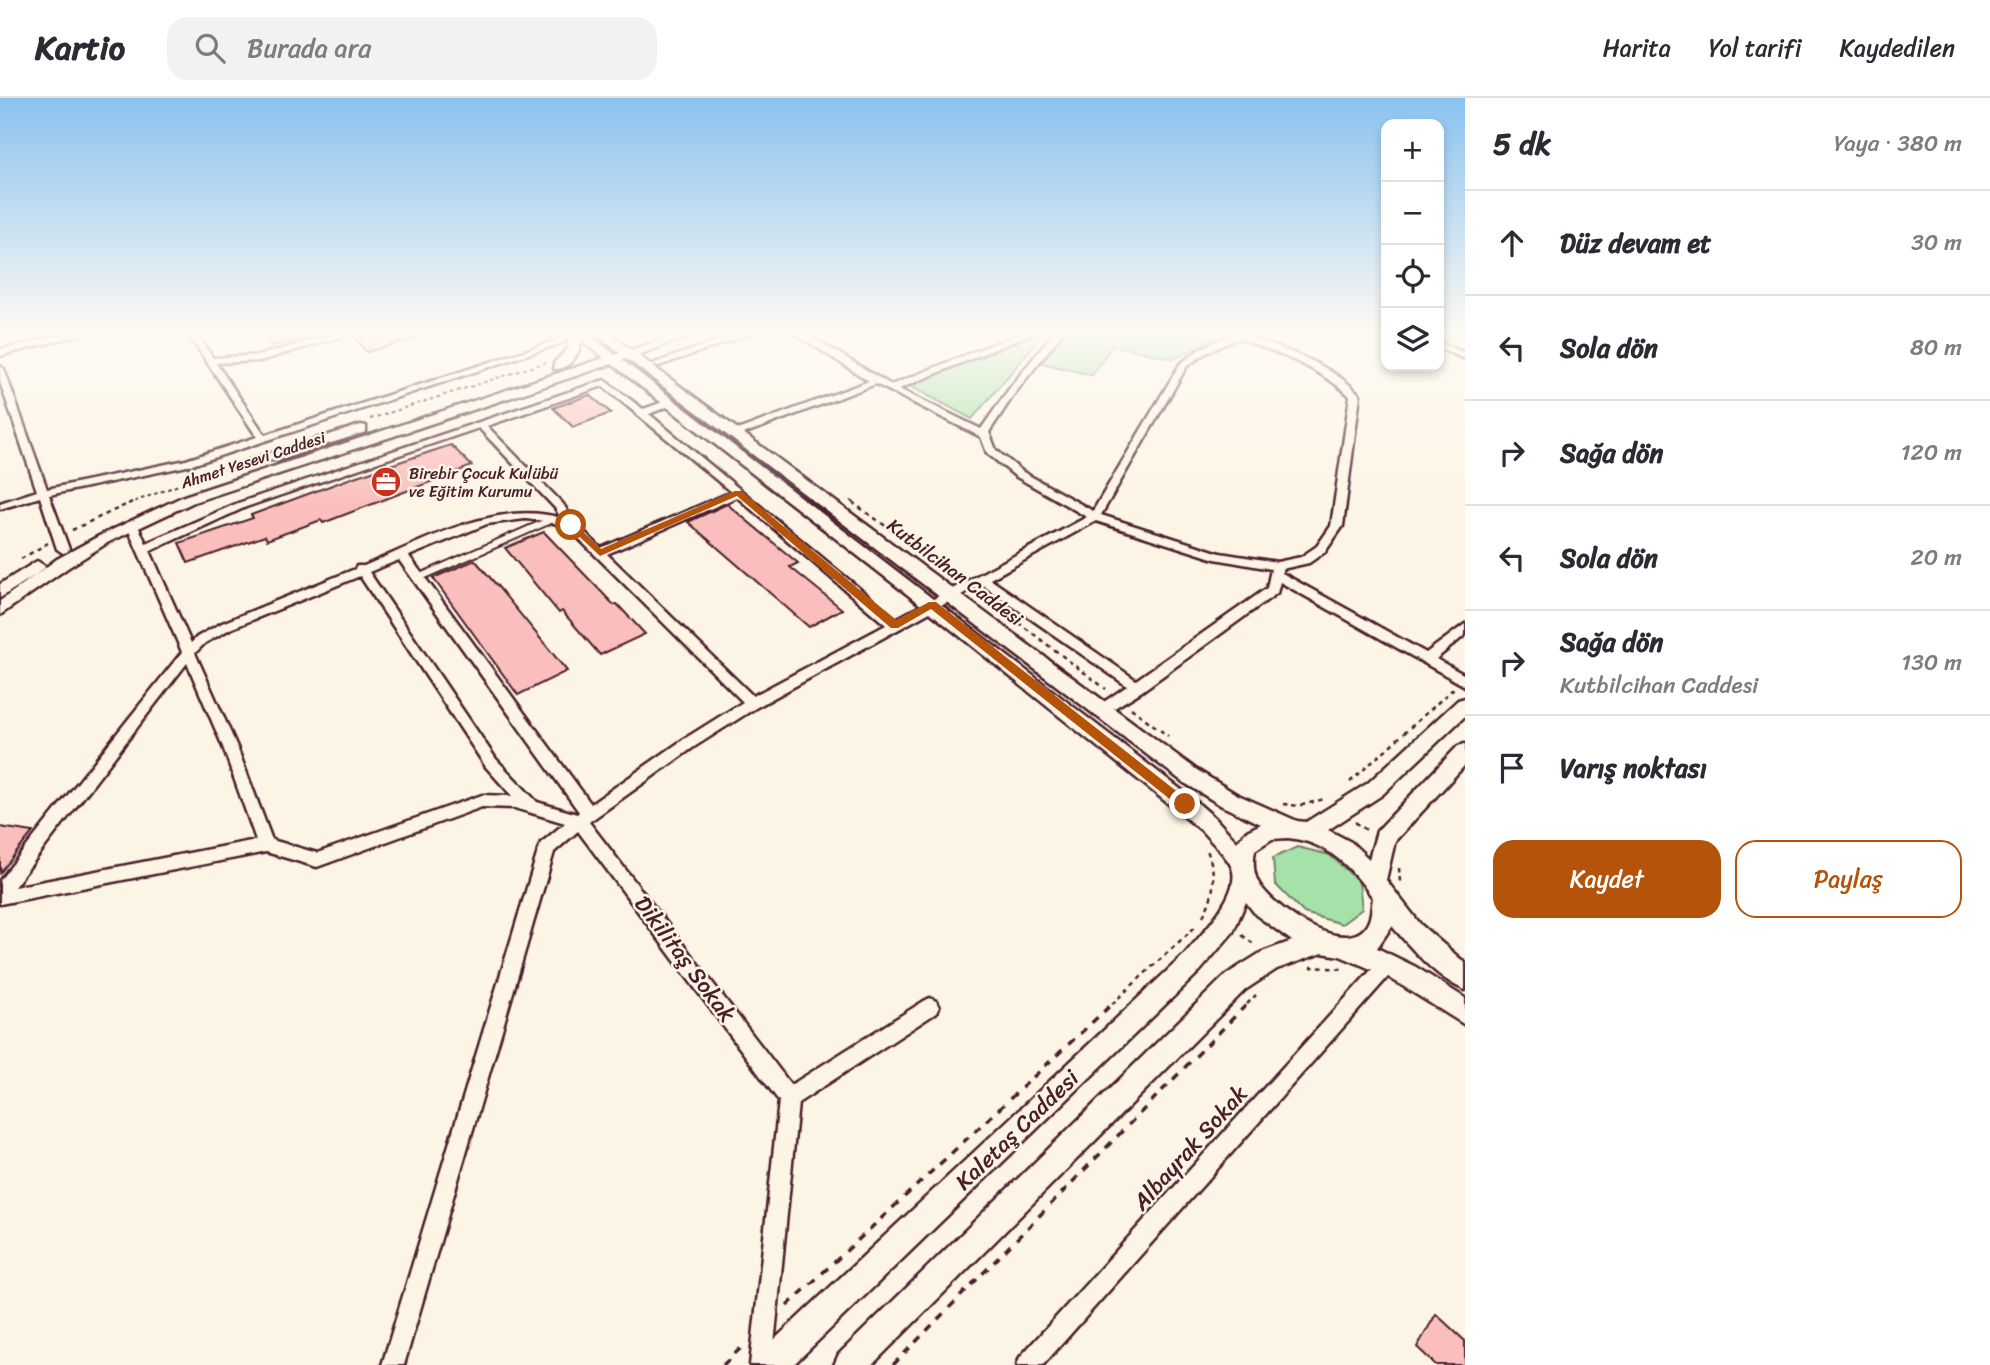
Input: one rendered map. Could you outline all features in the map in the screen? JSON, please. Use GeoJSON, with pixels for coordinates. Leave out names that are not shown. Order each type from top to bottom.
{"type":"FeatureCollection","features":[{"type":"Feature","properties":{"kind":"street"},"geometry":{"type":"LineString","coordinates":[[8,391],[62,549]]}},
{"type":"Feature","properties":{"kind":"street"},"geometry":{"type":"LineString","coordinates":[[231,391],[262,438]]}},
{"type":"Feature","properties":{"kind":"street"},"geometry":{"type":"LineString","coordinates":[[0,506],[43,493],[188,463],[408,391]]}},
{"type":"Feature","properties":{"kind":"street","name":"Ahmet Yesevi Caddesi"},"geometry":{"type":"LineString","coordinates":[[0,592],[62,549],[115,520],[196,485],[311,444],[492,391]]}},
{"type":"Feature","properties":{"kind":"street","name":"Ahmet Yesevi Caddesi"},"geometry":{"type":"LineString","coordinates":[[0,609],[63,563],[132,524],[189,499],[502,391]]}},
{"type":"Feature","properties":{"kind":"street"},"geometry":{"type":"LineString","coordinates":[[142,550],[242,506],[580,391]]}},
{"type":"Feature","properties":{"kind":"street"},"geometry":{"type":"LineString","coordinates":[[614,391],[895,625]]}},
{"type":"Feature","properties":{"kind":"street","name":"Kutbilcihan Caddesi"},"geometry":{"type":"LineString","coordinates":[[656,391],[674,397],[735,434],[1206,787],[1229,800],[1301,830]]}},
{"type":"Feature","properties":{"kind":"street","name":"Kutbilcihan Caddesi"},"geometry":{"type":"LineString","coordinates":[[666,391],[1185,804],[1208,824],[1243,871]]}},
{"type":"Feature","properties":{"kind":"street"},"geometry":{"type":"LineString","coordinates":[[642,413],[674,397],[671,391]]}},
{"type":"Feature","properties":{"kind":"street"},"geometry":{"type":"LineString","coordinates":[[735,434],[849,391]]}},
{"type":"Feature","properties":{"kind":"street"},"geometry":{"type":"LineString","coordinates":[[898,391],[985,435]]}},
{"type":"Feature","properties":{"kind":"street"},"geometry":{"type":"LineString","coordinates":[[1012,391],[984,432],[991,451],[1019,474],[1095,517],[1219,556],[1276,570],[1464,681]]}},
{"type":"Feature","properties":{"kind":"street"},"geometry":{"type":"LineString","coordinates":[[393,1365],[547,848],[688,743],[752,703],[1095,517],[1169,391]]}},
{"type":"Feature","properties":{"kind":"street"},"geometry":{"type":"LineString","coordinates":[[1276,570],[1305,560],[1321,550],[1337,526],[1355,395],[1351,391]]}},
{"type":"Feature","properties":{"kind":"street"},"geometry":{"type":"LineString","coordinates":[[481,425],[559,506],[571,525],[752,703]]}},
{"type":"Feature","properties":{"kind":"street"},"geometry":{"type":"LineString","coordinates":[[600,553],[738,493]]}},
{"type":"Feature","properties":{"kind":"street"},"geometry":{"type":"LineString","coordinates":[[0,895],[187,654],[201,640],[226,626],[361,569],[499,518],[525,516],[553,519],[571,525]]}},
{"type":"Feature","properties":{"kind":"street"},"geometry":{"type":"LineString","coordinates":[[132,524],[230,747],[267,845]]}},
{"type":"Feature","properties":{"kind":"street","name":"Dikilitaş Sokak"},"geometry":{"type":"LineString","coordinates":[[401,554],[584,818],[789,1098]]}},
{"type":"Feature","properties":{"kind":"street"},"geometry":{"type":"LineString","coordinates":[[361,569],[491,763],[531,806]]}},
{"type":"Feature","properties":{"kind":"street"},"geometry":{"type":"LineString","coordinates":[[1103,710],[1273,590],[1276,570]]}},
{"type":"Feature","properties":{"kind":"street"},"geometry":{"type":"LineString","coordinates":[[980,578],[1137,687]]}},
{"type":"Feature","properties":{"kind":"street"},"geometry":{"type":"LineString","coordinates":[[1426,660],[1465,628]]}},
{"type":"Feature","properties":{"kind":"street"},"geometry":{"type":"LineString","coordinates":[[1301,830],[1344,810],[1375,789],[1465,705]]}},
{"type":"Feature","properties":{"kind":"street"},"geometry":{"type":"LineString","coordinates":[[850,1365],[1236,982],[1270,960],[1331,945],[1364,943],[1378,932],[1385,917],[1380,889],[1384,840],[1465,752]]}},
{"type":"Feature","properties":{"kind":"street"},"geometry":{"type":"LineString","coordinates":[[0,895],[267,845],[317,860],[482,801],[515,802],[584,818]]}},
{"type":"Feature","properties":{"kind":"street"},"geometry":{"type":"LineString","coordinates":[[1465,978],[1414,934],[1359,861],[1339,845],[1301,830],[1273,829],[1256,835],[1245,846],[1243,871],[1255,899],[1272,918],[1295,933],[1331,945],[1382,971],[1417,978],[1465,1013]]}},
{"type":"Feature","properties":{"kind":"street","name":"Kaletaş Caddesi"},"geometry":{"type":"LineString","coordinates":[[770,1365],[1192,963],[1225,924],[1243,871]]}},
{"type":"Feature","properties":{"kind":"street","name":"Albayrak Sokak"},"geometry":{"type":"LineString","coordinates":[[1034,1363],[1382,971]]}},
{"type":"Feature","properties":{"kind":"street"},"geometry":{"type":"LineString","coordinates":[[761,1365],[789,1098],[930,1007]]}},
{"type":"Feature","properties":{"kind":"lane"},"geometry":{"type":"LineString","coordinates":[[418,578],[553,519]]}},
{"type":"Feature","properties":{"kind":"path"},"geometry":{"type":"LineString","coordinates":[[1346,785],[1464,681]]}},
{"type":"Feature","properties":{"kind":"path"},"geometry":{"type":"LineString","coordinates":[[1274,803],[1299,806],[1331,797],[1357,824],[1384,840]]}},
{"type":"Feature","properties":{"kind":"path"},"geometry":{"type":"LineString","coordinates":[[723,1365],[1200,922],[1211,903],[1216,883],[1207,849]]}},
{"type":"Feature","properties":{"kind":"path"},"geometry":{"type":"LineString","coordinates":[[1225,924],[1254,944],[1270,960]]}},
{"type":"Feature","properties":{"kind":"path"},"geometry":{"type":"LineString","coordinates":[[1302,969],[1339,967],[1382,971]]}},
{"type":"Feature","properties":{"kind":"path"},"geometry":{"type":"LineString","coordinates":[[893,1365],[1256,995]]}},
{"type":"Feature","properties":{"kind":"green space"},"geometry":{"type":"Polygon","coordinates":[[[920,391],[995,391],[972,419],[920,391]]]}},
{"type":"Feature","properties":{"kind":"green space"},"geometry":{"type":"Polygon","coordinates":[[[1297,847],[1330,855],[1359,882],[1362,909],[1342,924],[1304,913],[1275,884],[1273,858],[1297,847]]]}},
{"type":"Feature","properties":{"kind":"building"},"geometry":{"type":"Polygon","coordinates":[[[590,395],[611,413],[573,427],[553,408],[590,395]]]}},
{"type":"Feature","properties":{"kind":"building"},"geometry":{"type":"Polygon","coordinates":[[[451,445],[472,466],[323,523],[321,520],[267,540],[265,536],[188,563],[179,543],[253,518],[251,515],[354,477],[451,445]]]}},
{"type":"Feature","properties":{"kind":"building"},"geometry":{"type":"Polygon","coordinates":[[[727,504],[798,563],[790,567],[842,609],[809,627],[688,522],[727,504]]]}},
{"type":"Feature","properties":{"kind":"building"},"geometry":{"type":"Polygon","coordinates":[[[544,532],[645,634],[600,655],[562,611],[559,613],[505,548],[544,532]]]}},
{"type":"Feature","properties":{"kind":"building"},"geometry":{"type":"Polygon","coordinates":[[[475,560],[567,671],[518,695],[433,578],[475,560]]]}},
{"type":"Feature","properties":{"kind":"building"},"geometry":{"type":"Polygon","coordinates":[[[0,827],[33,832],[0,873],[0,827]]]}},
{"type":"Feature","properties":{"kind":"building"},"geometry":{"type":"Polygon","coordinates":[[[1436,1314],[1465,1341],[1465,1365],[1436,1365],[1417,1347],[1436,1314]]]}},
{"type":"Feature","properties":{"kind":"place","name":"Birebir Çocuk Kulübü ve Eğitim Kurumu"},"geometry":{"type":"Point","coordinates":[386,482]}},
{"type":"Feature","properties":{"kind":"route"},"geometry":{"type":"LineString","coordinates":[[571,525],[600,553],[738,493],[895,625],[932,605],[1185,804]]}}]}
